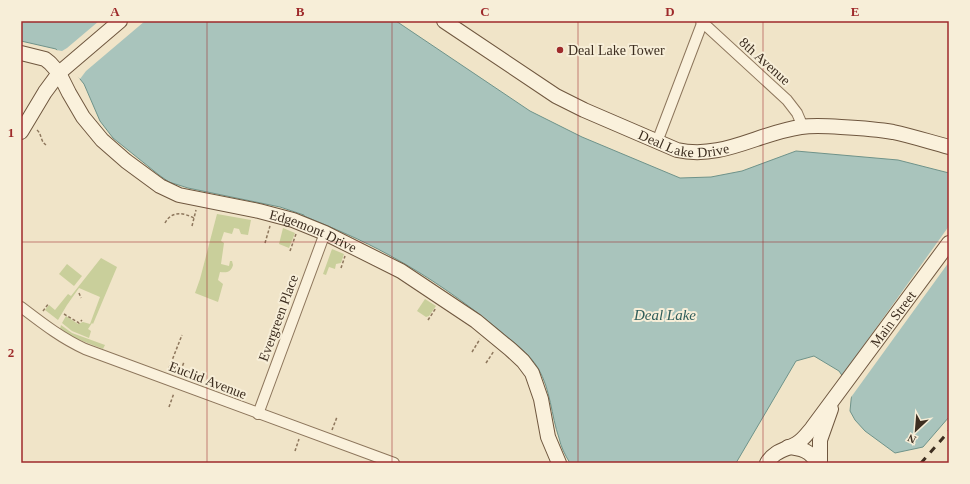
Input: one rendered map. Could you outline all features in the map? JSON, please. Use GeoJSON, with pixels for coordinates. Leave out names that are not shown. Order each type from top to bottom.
{"type":"FeatureCollection","features":[{"type":"Feature","properties":{"kind":"street"},"geometry":{"type":"LineString","coordinates":[[21,132],[45,92],[64,69],[120,21]]}},
{"type":"Feature","properties":{"kind":"street","name":"Deal Lake Drive"},"geometry":{"type":"LineString","coordinates":[[444,21],[556,96],[657,142],[684,151],[707,153],[738,146],[780,131],[803,127],[827,126],[866,128],[893,132],[949,147]]}},
{"type":"Feature","properties":{"kind":"street"},"geometry":{"type":"LineString","coordinates":[[657,142],[702,21]]}},
{"type":"Feature","properties":{"kind":"street","name":"8th Avenue"},"geometry":{"type":"LineString","coordinates":[[702,21],[787,100],[797,112],[803,127]]}},
{"type":"Feature","properties":{"kind":"street","name":"Edgemont Drive"},"geometry":{"type":"LineString","coordinates":[[21,53],[45,59],[64,69],[69,93],[83,116],[102,140],[126,161],[160,186],[174,193],[190,198],[259,211],[293,220],[325,233],[384,262],[418,281],[476,321],[523,361],[532,373],[541,399],[548,437],[559,463]]}},
{"type":"Feature","properties":{"kind":"street","name":"Evergreen Place"},"geometry":{"type":"LineString","coordinates":[[258,414],[325,233]]}},
{"type":"Feature","properties":{"kind":"street","name":"Main Street"},"geometry":{"type":"LineString","coordinates":[[767,463],[777,452],[802,440],[949,243]]}},
{"type":"Feature","properties":{"kind":"street","name":"Euclid Avenue"},"geometry":{"type":"LineString","coordinates":[[21,307],[68,342],[258,414],[394,463]]}},
{"type":"Feature","properties":{"kind":"street","name":"Main Street"},"geometry":{"type":"LineString","coordinates":[[819,463],[820,440],[837,395]]}},
{"type":"Feature","properties":{"kind":"street"},"geometry":{"type":"LineString","coordinates":[[788,447],[806,451],[819,463]]}},
{"type":"Feature","properties":{"kind":"path"},"geometry":{"type":"LineString","coordinates":[[35,129],[40,134],[42,142],[46,145]]}},
{"type":"Feature","properties":{"kind":"path"},"geometry":{"type":"LineString","coordinates":[[192,226],[196,210]]}},
{"type":"Feature","properties":{"kind":"path"},"geometry":{"type":"LineString","coordinates":[[165,223],[168,218],[176,214],[184,214],[194,218]]}},
{"type":"Feature","properties":{"kind":"path"},"geometry":{"type":"LineString","coordinates":[[264,243],[270,227]]}},
{"type":"Feature","properties":{"kind":"path"},"geometry":{"type":"LineString","coordinates":[[290,251],[296,234]]}},
{"type":"Feature","properties":{"kind":"path"},"geometry":{"type":"LineString","coordinates":[[341,268],[346,254]]}},
{"type":"Feature","properties":{"kind":"path"},"geometry":{"type":"LineString","coordinates":[[79,293],[81,298]]}},
{"type":"Feature","properties":{"kind":"path"},"geometry":{"type":"LineString","coordinates":[[41,314],[49,303]]}},
{"type":"Feature","properties":{"kind":"path"},"geometry":{"type":"LineString","coordinates":[[428,320],[437,306]]}},
{"type":"Feature","properties":{"kind":"path"},"geometry":{"type":"LineString","coordinates":[[64,314],[79,323],[82,320]]}},
{"type":"Feature","properties":{"kind":"path"},"geometry":{"type":"LineString","coordinates":[[169,368],[182,335]]}},
{"type":"Feature","properties":{"kind":"path"},"geometry":{"type":"LineString","coordinates":[[472,352],[481,338]]}},
{"type":"Feature","properties":{"kind":"path"},"geometry":{"type":"LineString","coordinates":[[486,363],[495,350]]}},
{"type":"Feature","properties":{"kind":"path"},"geometry":{"type":"LineString","coordinates":[[179,376],[184,362]]}},
{"type":"Feature","properties":{"kind":"path"},"geometry":{"type":"LineString","coordinates":[[169,407],[174,393]]}},
{"type":"Feature","properties":{"kind":"path"},"geometry":{"type":"LineString","coordinates":[[335,421],[337,417]]}},
{"type":"Feature","properties":{"kind":"path"},"geometry":{"type":"LineString","coordinates":[[295,451],[300,440]]}},
{"type":"Feature","properties":{"kind":"green space"},"geometry":{"type":"Polygon","coordinates":[[[217,214],[251,220],[248,235],[241,234],[239,229],[234,228],[232,234],[224,232],[221,241],[224,243],[221,264],[229,266],[230,261],[232,261],[233,265],[228,272],[220,272],[218,280],[223,284],[218,302],[195,293],[217,214]]]}},
{"type":"Feature","properties":{"kind":"green space"},"geometry":{"type":"Polygon","coordinates":[[[283,228],[295,233],[289,248],[279,244],[283,228]]]}},
{"type":"Feature","properties":{"kind":"green space"},"geometry":{"type":"Polygon","coordinates":[[[332,249],[344,254],[341,263],[336,264],[335,269],[329,267],[326,275],[323,274],[332,249]]]}},
{"type":"Feature","properties":{"kind":"green space"},"geometry":{"type":"Polygon","coordinates":[[[101,258],[117,267],[93,324],[92,323],[88,329],[91,331],[89,338],[72,331],[62,323],[66,316],[78,324],[83,322],[90,324],[100,297],[79,288],[58,320],[45,310],[49,305],[55,310],[68,294],[71,296],[101,258]]]}},
{"type":"Feature","properties":{"kind":"green space"},"geometry":{"type":"Polygon","coordinates":[[[67,264],[82,276],[74,286],[59,274],[67,264]]]}},
{"type":"Feature","properties":{"kind":"green space"},"geometry":{"type":"Polygon","coordinates":[[[425,299],[436,306],[429,316],[426,317],[417,311],[425,299]]]}},
{"type":"Feature","properties":{"kind":"green space"},"geometry":{"type":"Polygon","coordinates":[[[61,325],[72,333],[105,345],[103,349],[72,337],[60,329],[61,325]]]}},
{"type":"Feature","properties":{"kind":"water","name":"Deal Lake"},"geometry":{"type":"Polygon","coordinates":[[[21,21],[396,21],[530,111],[582,137],[680,178],[711,177],[742,171],[796,151],[898,160],[949,173],[949,417],[923,447],[895,453],[865,431],[855,420],[850,411],[852,390],[839,371],[814,356],[796,361],[736,463],[570,463],[561,445],[546,385],[542,376],[534,363],[515,343],[446,290],[404,263],[368,244],[304,215],[280,207],[188,188],[169,182],[113,138],[100,121],[84,84],[56,49],[21,41],[21,21]]]}},
{"type":"Feature","properties":{"kind":"pier"},"geometry":{"type":"Polygon","coordinates":[[[99,21],[145,21],[86,71],[80,79],[57,54],[56,50],[62,51],[67,48],[99,21]]]}},
{"type":"Feature","properties":{"kind":"pier"},"geometry":{"type":"Polygon","coordinates":[[[949,226],[949,262],[849,400],[850,390],[841,377],[949,226]]]}},
{"type":"Feature","properties":{"kind":"railway"},"geometry":{"type":"LineString","coordinates":[[921,463],[949,431]]}},
{"type":"Feature","properties":{"kind":"place","name":"Deal Lake Tower"},"geometry":{"type":"Point","coordinates":[560,50]}}]}
